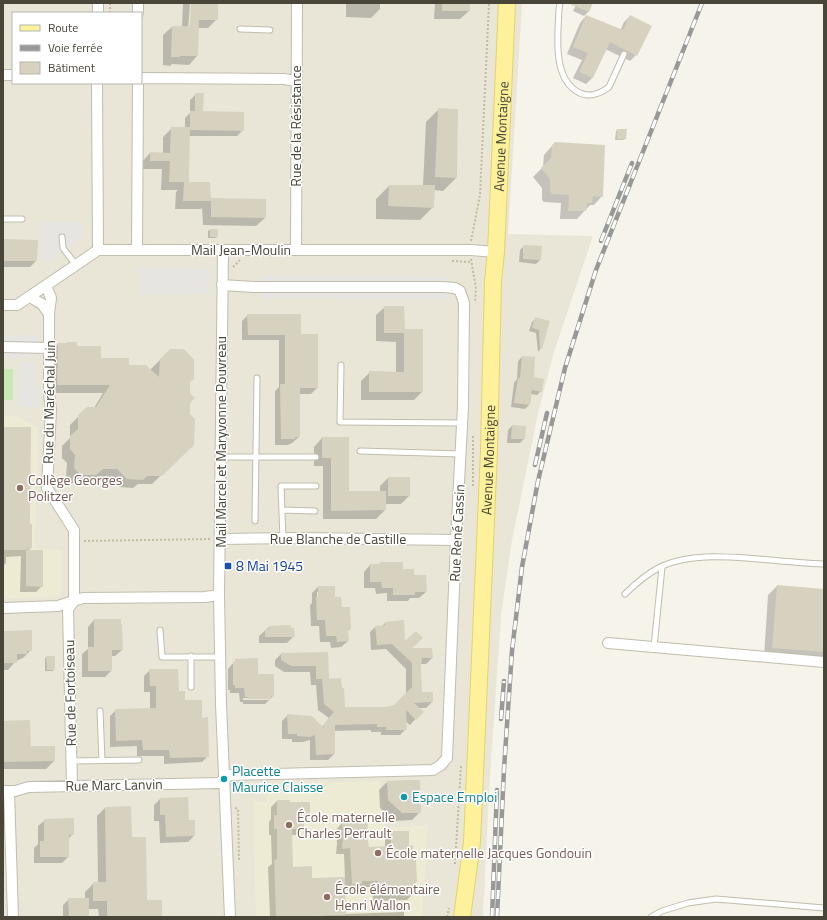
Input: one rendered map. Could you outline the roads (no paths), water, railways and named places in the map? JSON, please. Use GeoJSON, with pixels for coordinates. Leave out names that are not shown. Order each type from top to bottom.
{"type":"FeatureCollection","features":[{"type":"Feature","properties":{"kind":"main road","name":"Avenue Montaigne"},"geometry":{"type":"LineString","coordinates":[[462,917],[472,842],[489,459],[493,281],[496,252],[507,3]]}},
{"type":"Feature","properties":{"kind":"street","name":"Rue de la Résistance"},"geometry":{"type":"LineString","coordinates":[[296,250],[297,3]]}},
{"type":"Feature","properties":{"kind":"street"},"geometry":{"type":"LineString","coordinates":[[142,78],[296,81]]}},
{"type":"Feature","properties":{"kind":"street"},"geometry":{"type":"LineString","coordinates":[[3,305],[17,305],[98,250],[97,84]]}},
{"type":"Feature","properties":{"kind":"street"},"geometry":{"type":"LineString","coordinates":[[137,250],[138,84]]}},
{"type":"Feature","properties":{"kind":"street","name":"Mail Jean-Moulin"},"geometry":{"type":"LineString","coordinates":[[98,250],[463,250],[496,252]]}},
{"type":"Feature","properties":{"kind":"street","name":"Mail Marcel et Maryvonne Pouvreau"},"geometry":{"type":"LineString","coordinates":[[223,250],[227,285],[221,457],[219,594],[224,779],[230,917]]}},
{"type":"Feature","properties":{"kind":"street","name":"Rue René Cassin"},"geometry":{"type":"LineString","coordinates":[[227,285],[443,287],[455,288],[460,291],[464,303],[463,423],[456,540],[447,758],[434,770]]}},
{"type":"Feature","properties":{"kind":"street","name":"Rue du Maréchal Juin"},"geometry":{"type":"LineString","coordinates":[[46,286],[51,298],[49,348],[49,393],[51,410],[47,488],[74,530],[74,601]]}},
{"type":"Feature","properties":{"kind":"street"},"geometry":{"type":"LineString","coordinates":[[30,297],[42,304],[50,314]]}},
{"type":"Feature","properties":{"kind":"street"},"geometry":{"type":"LineString","coordinates":[[3,347],[49,348]]}},
{"type":"Feature","properties":{"kind":"street","name":"Rue Blanche de Castille"},"geometry":{"type":"LineString","coordinates":[[220,539],[456,540]]}},
{"type":"Feature","properties":{"kind":"street"},"geometry":{"type":"LineString","coordinates":[[3,608],[58,606],[83,598],[204,597],[219,594]]}},
{"type":"Feature","properties":{"kind":"street","name":"Rue de Fortoiseau"},"geometry":{"type":"LineString","coordinates":[[72,786],[68,609],[74,601]]}},
{"type":"Feature","properties":{"kind":"street"},"geometry":{"type":"LineString","coordinates":[[608,643],[824,662]]}},
{"type":"Feature","properties":{"kind":"street","name":"Rue Marc Lanvin"},"geometry":{"type":"LineString","coordinates":[[6,791],[15,791],[29,787],[220,783],[230,775],[434,770]]}},
{"type":"Feature","properties":{"kind":"street"},"geometry":{"type":"LineString","coordinates":[[6,791],[13,917]]}},
{"type":"Feature","properties":{"kind":"lane"},"geometry":{"type":"LineString","coordinates":[[560,3],[557,49],[563,76],[572,89],[584,96],[604,91],[609,87],[624,54]]}},
{"type":"Feature","properties":{"kind":"lane"},"geometry":{"type":"LineString","coordinates":[[240,29],[270,30]]}},
{"type":"Feature","properties":{"kind":"lane"},"geometry":{"type":"LineString","coordinates":[[3,219],[22,219]]}},
{"type":"Feature","properties":{"kind":"lane"},"geometry":{"type":"LineString","coordinates":[[62,237],[63,248],[76,265]]}},
{"type":"Feature","properties":{"kind":"lane"},"geometry":{"type":"LineString","coordinates":[[341,365],[340,422],[463,423]]}},
{"type":"Feature","properties":{"kind":"lane"},"geometry":{"type":"LineString","coordinates":[[255,521],[257,378]]}},
{"type":"Feature","properties":{"kind":"lane"},"geometry":{"type":"LineString","coordinates":[[360,451],[461,454]]}},
{"type":"Feature","properties":{"kind":"lane"},"geometry":{"type":"LineString","coordinates":[[221,457],[316,457]]}},
{"type":"Feature","properties":{"kind":"lane"},"geometry":{"type":"LineString","coordinates":[[283,539],[280,486],[316,486]]}},
{"type":"Feature","properties":{"kind":"lane"},"geometry":{"type":"LineString","coordinates":[[282,510],[315,511]]}},
{"type":"Feature","properties":{"kind":"lane"},"geometry":{"type":"LineString","coordinates":[[625,594],[639,580],[662,567],[681,560],[727,556],[824,564]]}},
{"type":"Feature","properties":{"kind":"lane"},"geometry":{"type":"LineString","coordinates":[[654,647],[662,567]]}},
{"type":"Feature","properties":{"kind":"lane"},"geometry":{"type":"LineString","coordinates":[[160,630],[162,657],[221,657]]}},
{"type":"Feature","properties":{"kind":"lane"},"geometry":{"type":"LineString","coordinates":[[191,687],[192,656]]}},
{"type":"Feature","properties":{"kind":"lane"},"geometry":{"type":"LineString","coordinates":[[100,711],[102,760]]}},
{"type":"Feature","properties":{"kind":"lane"},"geometry":{"type":"LineString","coordinates":[[71,761],[139,760]]}},
{"type":"Feature","properties":{"kind":"lane"},"geometry":{"type":"LineString","coordinates":[[651,917],[662,911],[688,903],[716,899],[824,908]]}},
{"type":"Feature","properties":{"kind":"railway"},"geometry":{"type":"LineString","coordinates":[[497,917],[504,769],[512,651],[522,567],[538,481],[565,368],[596,270],[702,3]]}},
{"type":"Feature","properties":{"kind":"railway"},"geometry":{"type":"LineString","coordinates":[[601,241],[632,163]]}},
{"type":"Feature","properties":{"kind":"railway"},"geometry":{"type":"LineString","coordinates":[[535,465],[547,413]]}},
{"type":"Feature","properties":{"kind":"railway"},"geometry":{"type":"LineString","coordinates":[[501,719],[504,681]]}},
{"type":"Feature","properties":{"kind":"railway"},"geometry":{"type":"LineString","coordinates":[[492,917],[497,790]]}},
{"type":"Feature","properties":{"kind":"place","name":"Collège Georges Politzer"},"geometry":{"type":"Point","coordinates":[20,488]}},
{"type":"Feature","properties":{"kind":"place","name":"8 Mai 1945"},"geometry":{"type":"Point","coordinates":[228,566]}},
{"type":"Feature","properties":{"kind":"place","name":"Placette Maurice Claisse"},"geometry":{"type":"Point","coordinates":[224,779]}},
{"type":"Feature","properties":{"kind":"place","name":"Espace Emploi"},"geometry":{"type":"Point","coordinates":[404,797]}},
{"type":"Feature","properties":{"kind":"place","name":"École maternelle Charles Perrault"},"geometry":{"type":"Point","coordinates":[289,825]}},
{"type":"Feature","properties":{"kind":"place","name":"École maternelle Jacques Gondouin"},"geometry":{"type":"Point","coordinates":[378,853]}},
{"type":"Feature","properties":{"kind":"place","name":"École élémentaire Henri Wallon"},"geometry":{"type":"Point","coordinates":[327,897]}}]}
